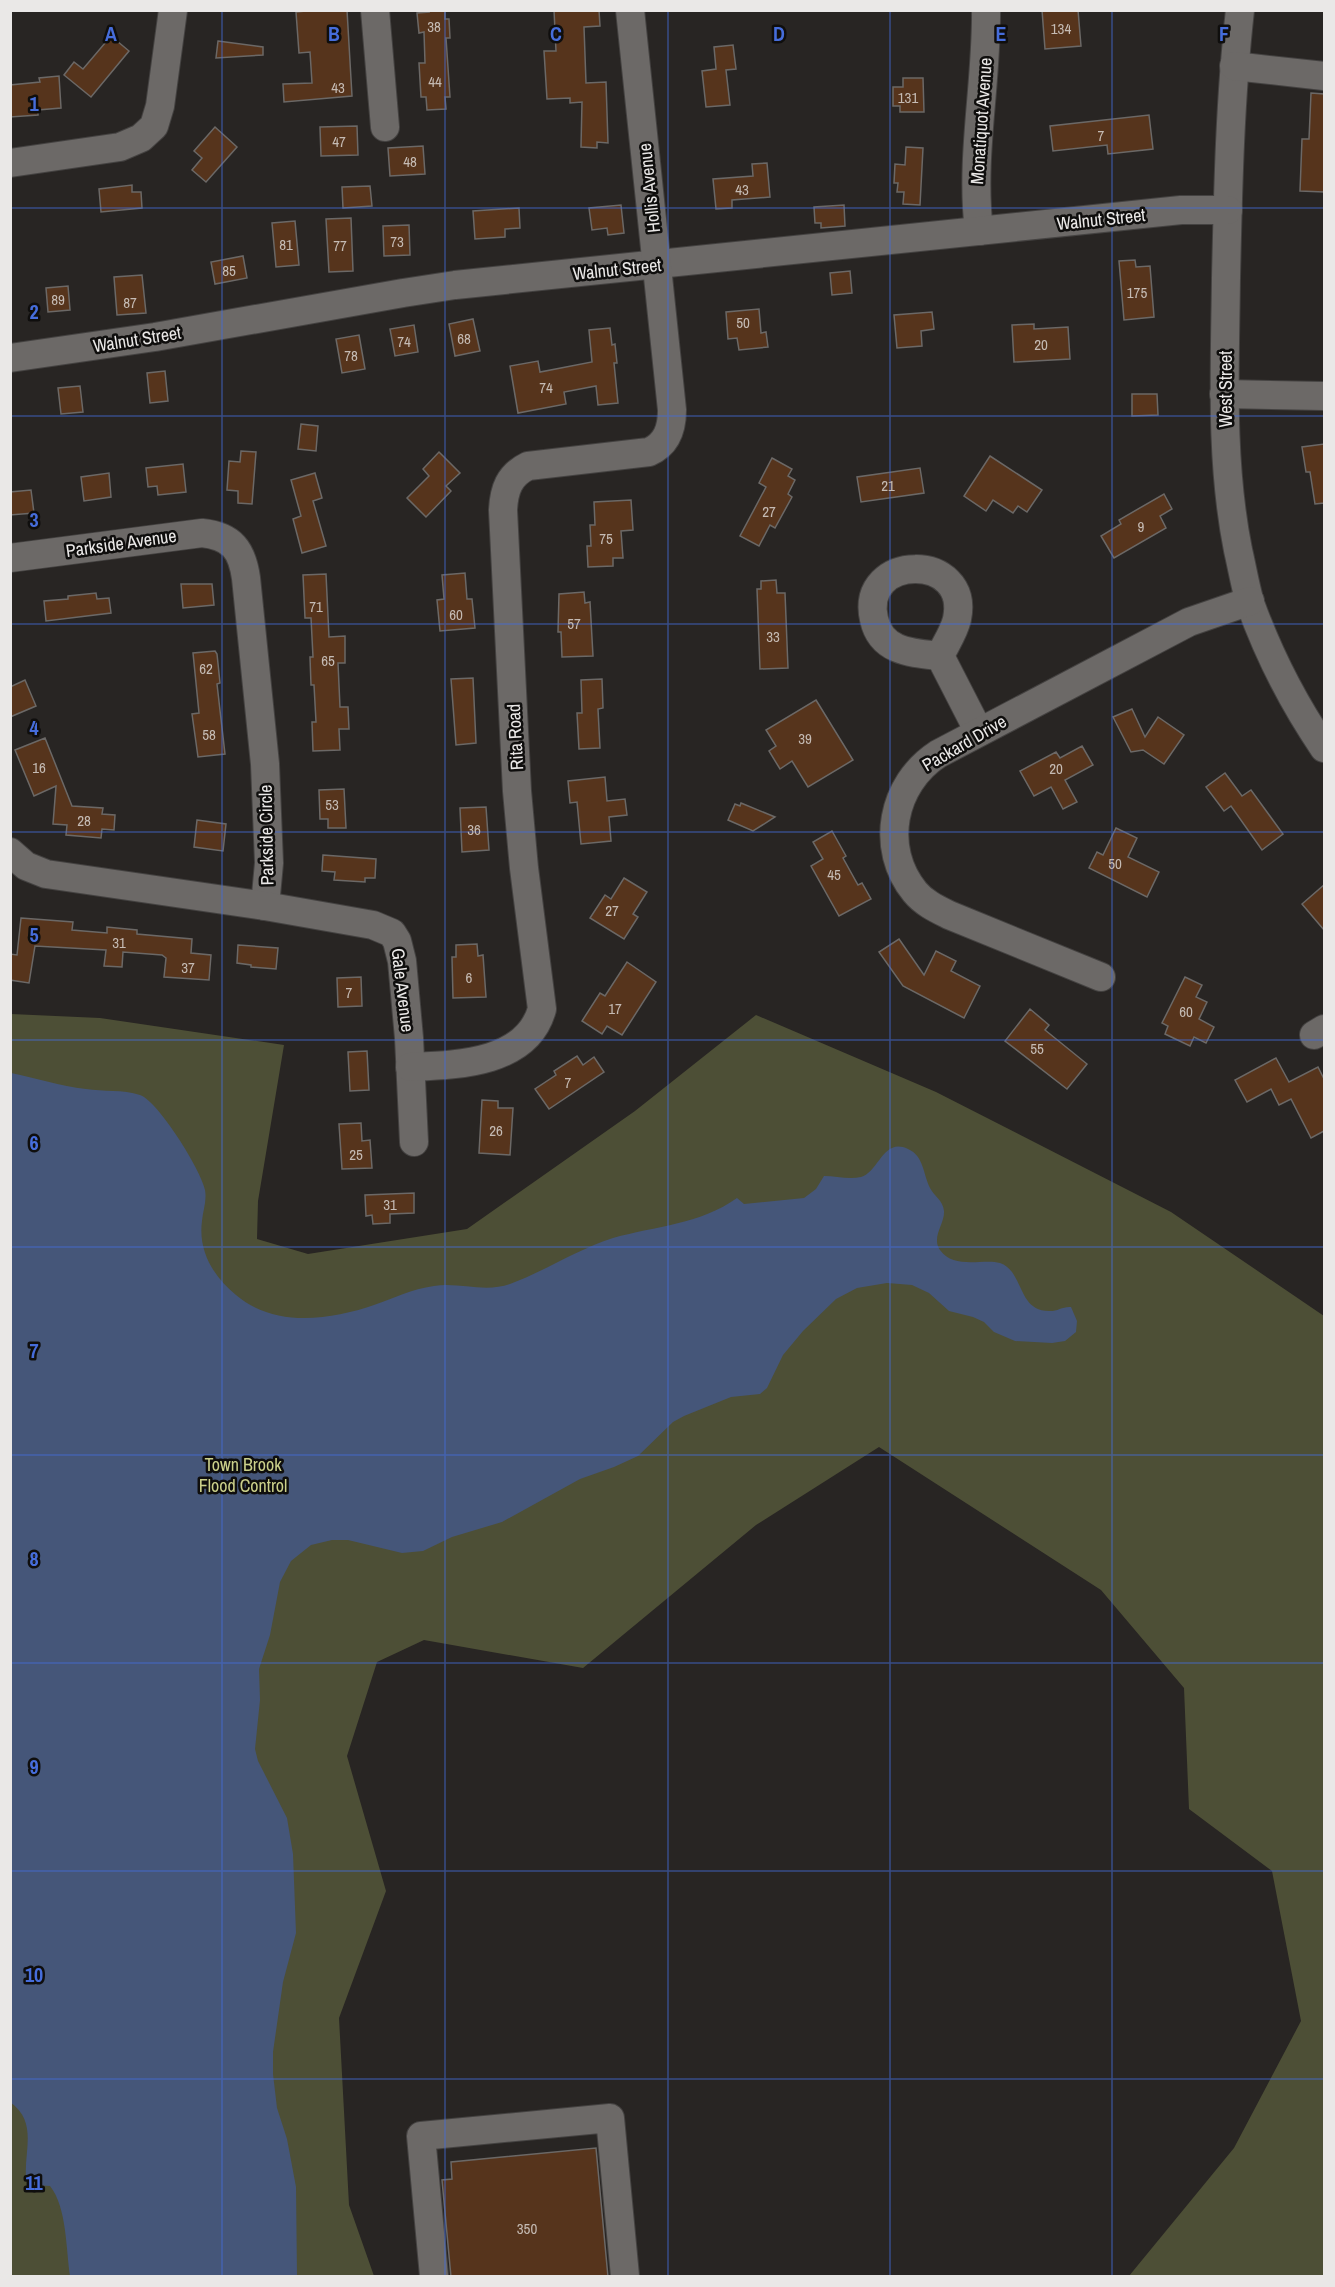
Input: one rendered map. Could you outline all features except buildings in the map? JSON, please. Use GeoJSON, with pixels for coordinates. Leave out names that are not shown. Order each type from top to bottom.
{"type":"FeatureCollection","features":[{"type":"Feature","properties":{"kind":"street"},"geometry":{"type":"LineString","coordinates":[[10,163],[120,147],[141,138],[154,126],[160,106],[174,10]]}},
{"type":"Feature","properties":{"kind":"street"},"geometry":{"type":"LineString","coordinates":[[375,10],[385,127]]}},
{"type":"Feature","properties":{"kind":"street","name":"Hollis Avenue"},"geometry":{"type":"LineString","coordinates":[[630,10],[672,410],[671,428],[667,437]]}},
{"type":"Feature","properties":{"kind":"street","name":"Monatiquot Avenue"},"geometry":{"type":"LineString","coordinates":[[979,231],[976,170],[984,79],[986,10]]}},
{"type":"Feature","properties":{"kind":"street","name":"West Street"},"geometry":{"type":"LineString","coordinates":[[1240,10],[1234,66],[1224,394],[1226,460],[1231,506],[1250,601],[1281,673],[1324,748]]}},
{"type":"Feature","properties":{"kind":"street"},"geometry":{"type":"LineString","coordinates":[[1234,66],[1324,76]]}},
{"type":"Feature","properties":{"kind":"street","name":"Walnut Street"},"geometry":{"type":"LineString","coordinates":[[10,358],[164,336],[403,292],[1181,210],[1228,210]]}},
{"type":"Feature","properties":{"kind":"street"},"geometry":{"type":"LineString","coordinates":[[1224,394],[1324,396]]}},
{"type":"Feature","properties":{"kind":"street","name":"Rita Road"},"geometry":{"type":"LineString","coordinates":[[410,1067],[459,1064],[497,1055],[535,1027],[542,1009],[524,868],[518,790],[503,510],[505,490],[514,475],[528,466],[642,454],[657,449],[667,437]]}},
{"type":"Feature","properties":{"kind":"street","name":"Parkside Avenue"},"geometry":{"type":"LineString","coordinates":[[10,558],[192,533],[212,534],[229,542]]}},
{"type":"Feature","properties":{"kind":"street","name":"Parkside Circle"},"geometry":{"type":"LineString","coordinates":[[10,852],[26,866],[46,874],[265,906],[269,863],[264,737],[244,567],[237,549],[229,542]]}},
{"type":"Feature","properties":{"kind":"street","name":"Packard Drive"},"geometry":{"type":"LineString","coordinates":[[1101,977],[937,909],[916,894],[902,871],[896,847],[895,823],[898,804],[905,788],[928,761],[1189,622],[1250,601]]}},
{"type":"Feature","properties":{"kind":"street"},"geometry":{"type":"LineString","coordinates":[[940,656],[979,732]]}},
{"type":"Feature","properties":{"kind":"street","name":"Gale Avenue"},"geometry":{"type":"LineString","coordinates":[[265,906],[374,925],[392,933],[398,941],[402,961],[414,1142]]}},
{"type":"Feature","properties":{"kind":"street"},"geometry":{"type":"LineString","coordinates":[[434,2277],[421,2136],[610,2118],[625,2277]]}},
{"type":"Feature","properties":{"kind":"green space","name":"Town Brook Flood Control"},"geometry":{"type":"Polygon","coordinates":[[[11,1014],[100,1018],[284,1045],[258,1201],[257,1239],[308,1254],[467,1229],[635,1111],[756,1015],[936,1092],[1171,1212],[1324,1316],[1324,2276],[1129,2276],[1234,2148],[1301,2021],[1272,1871],[1189,1809],[1184,1688],[1101,1590],[879,1447],[756,1525],[583,1668],[424,1640],[377,1662],[347,1756],[386,1891],[339,2018],[349,2205],[374,2276],[11,2276],[11,1014]]]}},
{"type":"Feature","properties":{"kind":"water"},"geometry":{"type":"Polygon","coordinates":[[[11,1073],[76,1088],[133,1093],[148,1100],[178,1137],[202,1180],[206,1198],[201,1232],[202,1243],[214,1271],[228,1288],[251,1306],[285,1317],[321,1317],[339,1314],[426,1287],[453,1285],[501,1287],[613,1238],[693,1219],[723,1207],[737,1198],[744,1204],[804,1198],[816,1189],[824,1176],[861,1177],[872,1169],[887,1151],[900,1147],[908,1149],[917,1156],[930,1188],[942,1204],[944,1216],[937,1240],[940,1250],[946,1256],[961,1262],[1000,1263],[1008,1267],[1031,1305],[1049,1311],[1071,1307],[1077,1321],[1076,1332],[1065,1341],[1052,1343],[1015,1341],[994,1332],[984,1322],[973,1317],[949,1311],[929,1293],[912,1285],[887,1283],[857,1288],[836,1299],[803,1331],[783,1355],[767,1388],[760,1394],[731,1397],[684,1416],[673,1422],[638,1456],[580,1479],[502,1522],[452,1537],[423,1551],[402,1553],[348,1540],[332,1540],[311,1545],[291,1561],[280,1582],[270,1635],[259,1669],[260,1700],[255,1749],[258,1761],[287,1818],[293,1854],[296,1933],[283,1982],[273,2052],[273,2074],[277,2108],[287,2139],[296,2187],[297,2276],[70,2276],[63,2217],[56,2195],[50,2186],[33,2185],[26,2177],[27,2127],[19,2110],[10,2102],[11,1073]]]}}]}
